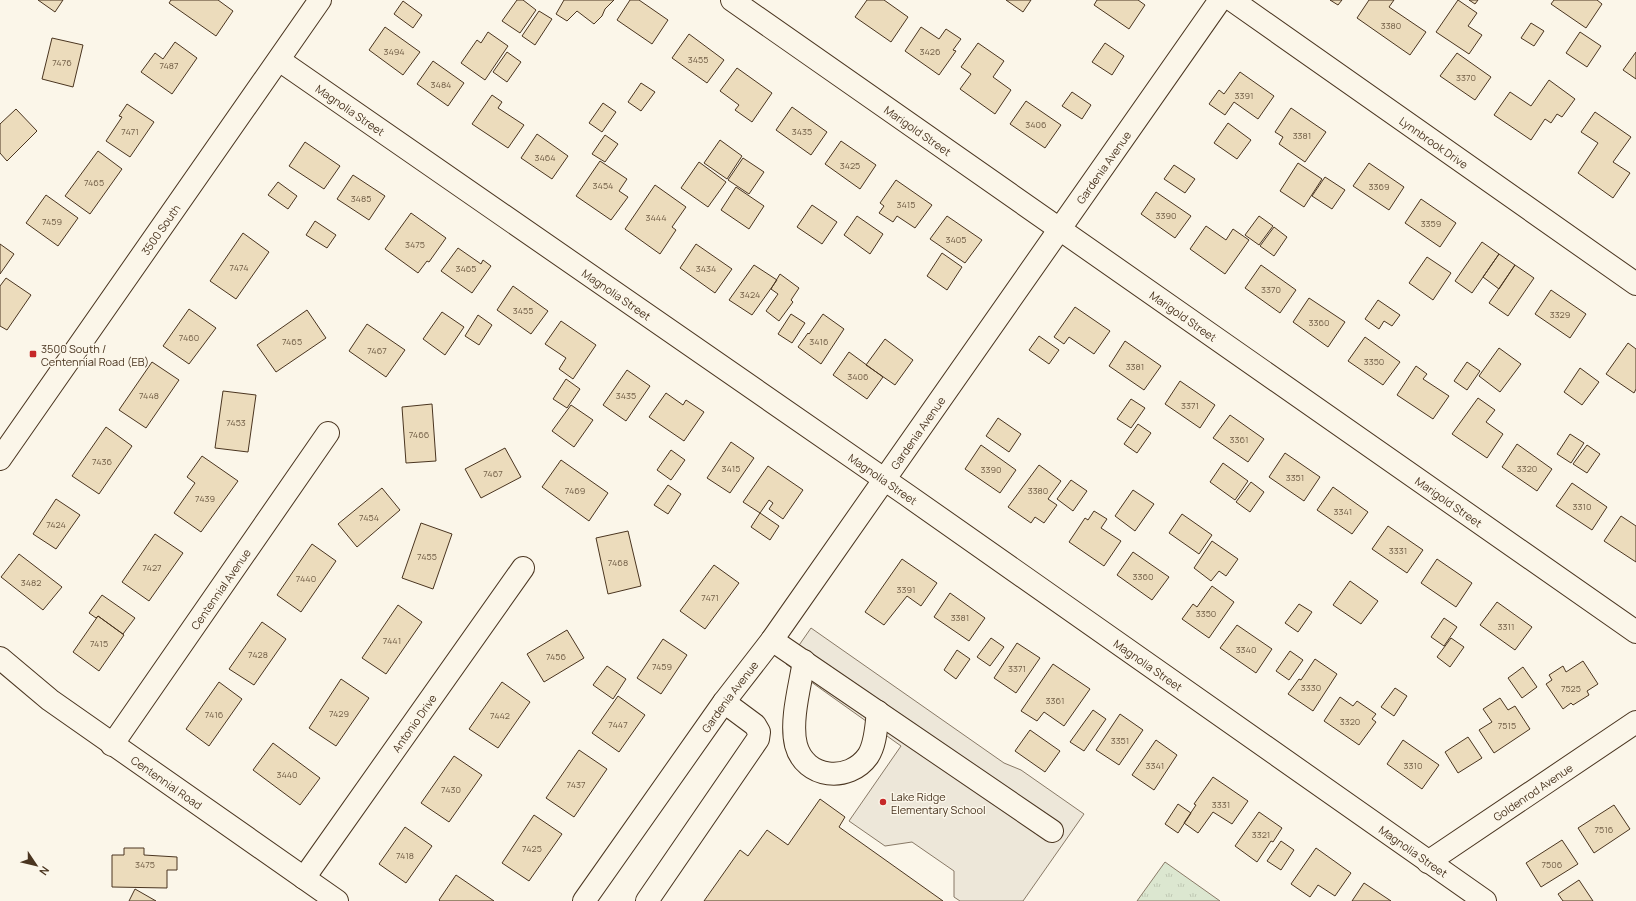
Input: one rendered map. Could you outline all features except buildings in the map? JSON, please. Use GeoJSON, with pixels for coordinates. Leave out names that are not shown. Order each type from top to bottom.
{"type":"FeatureCollection","features":[{"type":"Feature","properties":{"kind":"street","name":"3500 South"},"geometry":{"type":"LineString","coordinates":[[0,459],[320,0]]}},
{"type":"Feature","properties":{"kind":"street","name":"Marigold Street"},"geometry":{"type":"LineString","coordinates":[[732,0],[1636,632]]}},
{"type":"Feature","properties":{"kind":"street","name":"Gardenia Avenue"},"geometry":{"type":"LineString","coordinates":[[584,901],[724,702],[772,640],[1220,0]]}},
{"type":"Feature","properties":{"kind":"street","name":"Lynnbrook Drive"},"geometry":{"type":"LineString","coordinates":[[1232,0],[1636,284]]}},
{"type":"Feature","properties":{"kind":"street","name":"Magnolia Street"},"geometry":{"type":"LineString","coordinates":[[279,60],[884,480],[1485,901]]}},
{"type":"Feature","properties":{"kind":"street","name":"Centennial Avenue"},"geometry":{"type":"LineString","coordinates":[[112,745],[328,433]]}},
{"type":"Feature","properties":{"kind":"street","name":"Antonio Drive"},"geometry":{"type":"LineString","coordinates":[[304,878],[523,568]]}},
{"type":"Feature","properties":{"kind":"street"},"geometry":{"type":"LineString","coordinates":[[772,640],[1052,831]]}},
{"type":"Feature","properties":{"kind":"street","name":"Centennial Road"},"geometry":{"type":"LineString","coordinates":[[0,658],[50,700],[112,745],[337,901]]}},
{"type":"Feature","properties":{"kind":"street"},"geometry":{"type":"LineString","coordinates":[[804,661],[795,718],[794,737],[796,747],[801,757],[808,765],[816,770],[836,774],[846,773],[863,762],[873,745],[878,712]]}},
{"type":"Feature","properties":{"kind":"street"},"geometry":{"type":"LineString","coordinates":[[647,901],[758,739],[759,732],[756,725],[724,702]]}},
{"type":"Feature","properties":{"kind":"street","name":"Goldenrod Avenue"},"geometry":{"type":"LineString","coordinates":[[1428,862],[1636,722]]}},
{"type":"Feature","properties":{"kind":"green space"},"geometry":{"type":"Polygon","coordinates":[[[1165,862],[1220,901],[1137,901],[1165,862]]]}},
{"type":"Feature","properties":{"kind":"shaded area"},"geometry":{"type":"Polygon","coordinates":[[[811,628],[1004,763],[1021,770],[1084,814],[1023,901],[960,901],[954,897],[954,871],[912,842],[885,846],[849,821],[901,746],[786,664],[811,628]]]}},
{"type":"Feature","properties":{"kind":"place","name":"3500 South / Centennial Road (EB)"},"geometry":{"type":"Point","coordinates":[33,354]}},
{"type":"Feature","properties":{"kind":"place","name":"Lake Ridge Elementary School"},"geometry":{"type":"Point","coordinates":[883,802]}}]}
